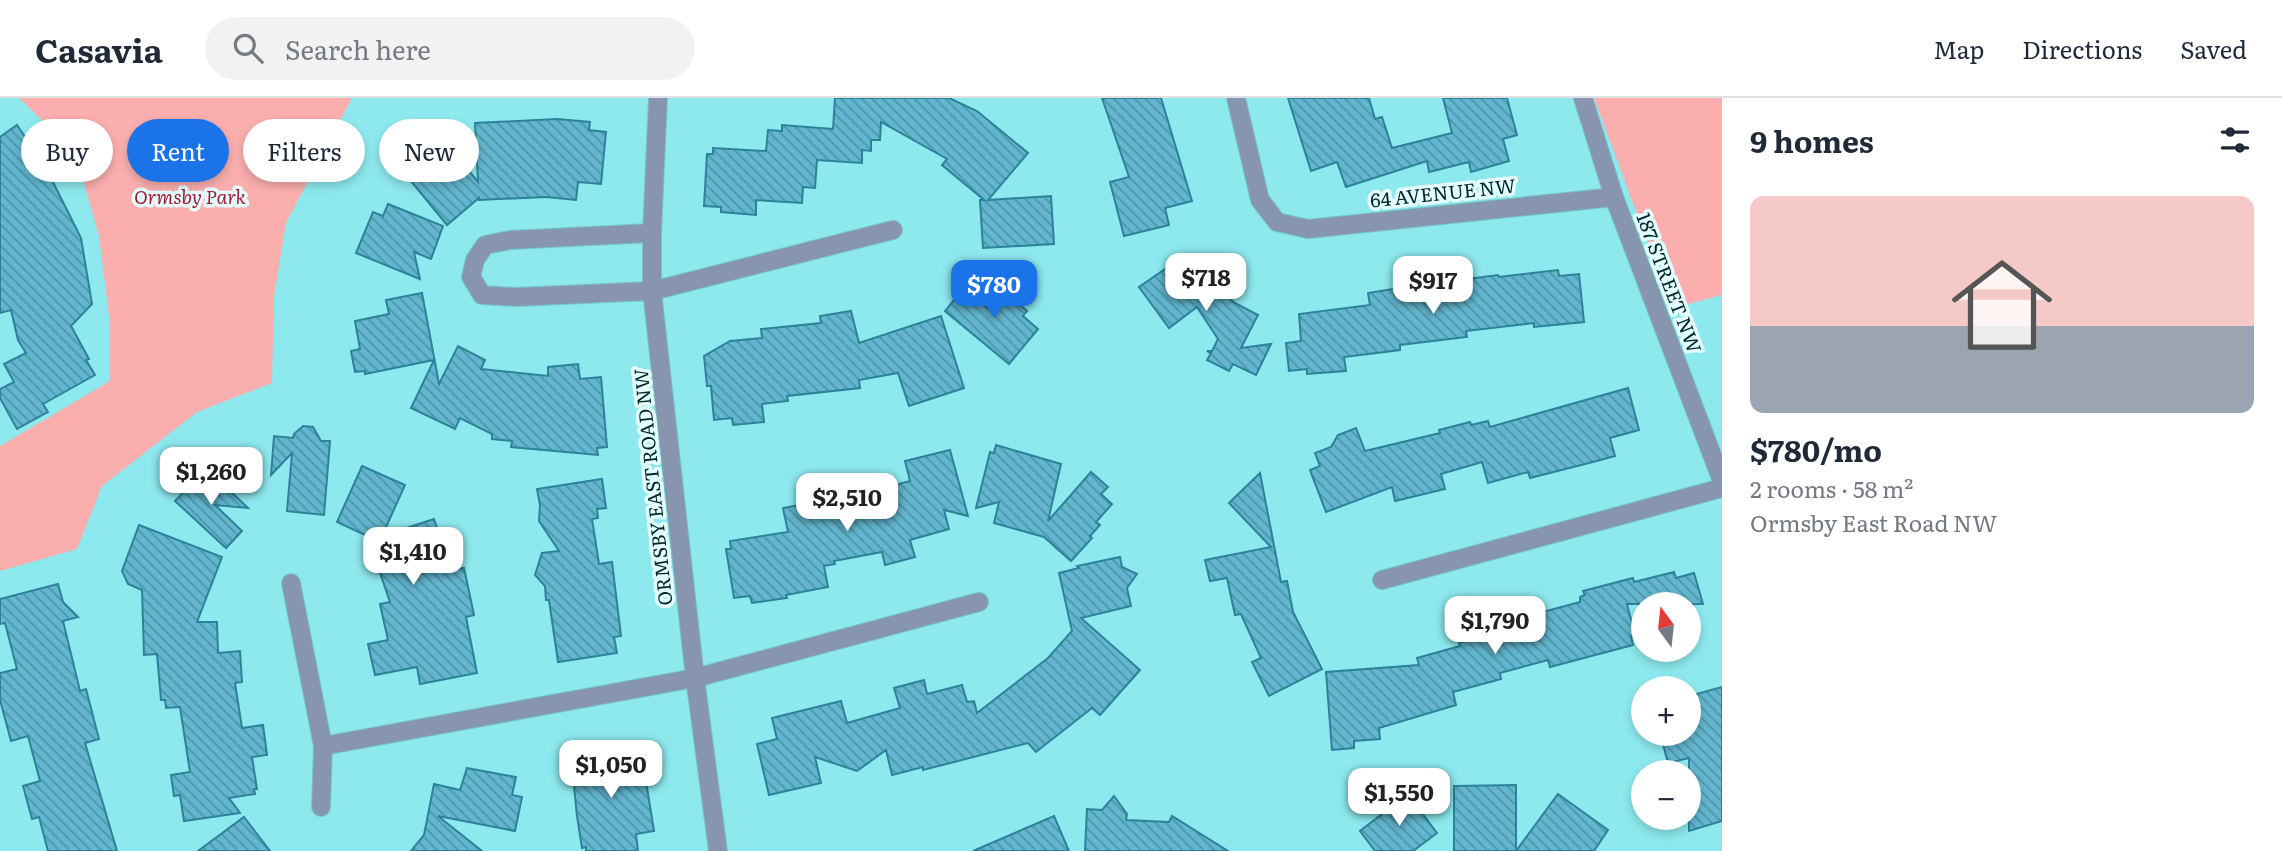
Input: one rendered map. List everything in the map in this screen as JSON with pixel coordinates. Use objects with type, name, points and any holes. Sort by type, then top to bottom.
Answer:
[{"type":"street","name":"ORMSBY EAST ROAD NW","points":[[658,98],[652,291],[695,678],[719,851]]},
{"type":"street","name":"64 AVENUE NW","points":[[1236,98],[1260,200],[1277,222],[1308,229],[1614,197]]},
{"type":"street","name":"187 STREET NW","points":[[1583,98],[1614,197],[1722,481]]},
{"type":"street","points":[[652,233],[510,240],[485,245],[475,260],[471,276],[482,295],[516,298],[652,291],[893,230]]},
{"type":"street","points":[[1382,580],[1722,488]]},
{"type":"street","points":[[291,583],[323,746],[321,807]]},
{"type":"street","points":[[323,746],[695,678],[979,602]]},
{"type":"green space","name":"Ormsby Park","points":[[19,98],[352,98],[341,119],[243,119],[243,182],[308,182],[286,223],[274,297],[272,383],[197,412],[102,486],[77,549],[0,571],[0,446],[110,381],[110,323],[99,236],[84,182],[113,182],[113,119],[41,119]]},
{"type":"green space","points":[[1594,98],[1722,98],[1722,295],[1685,305],[1645,236]]},
{"type":"building","points":[[835,98],[949,98],[977,111],[1028,153],[988,200],[1051,196],[1054,244],[983,248],[980,200],[984,200],[942,165],[947,159],[881,122],[880,140],[871,140],[871,151],[862,150],[862,163],[817,160],[815,188],[803,187],[802,203],[756,200],[756,215],[721,212],[721,207],[704,206],[707,154],[713,154],[713,148],[766,151],[768,130],[782,131],[782,125],[833,129]]},
{"type":"building","points":[[1102,98],[1161,98],[1192,201],[1165,208],[1169,225],[1124,236],[1110,182],[1129,177]]},
{"type":"building","points":[[1288,98],[1369,98],[1375,119],[1382,117],[1392,148],[1452,133],[1443,98],[1507,98],[1517,135],[1503,139],[1509,161],[1471,172],[1469,162],[1429,172],[1427,161],[1346,187],[1337,162],[1311,171]]},
{"type":"building","points":[[557,119],[590,122],[589,130],[606,132],[601,184],[578,182],[576,200],[546,197],[479,198],[447,225],[412,182],[479,182],[479,123]]},
{"type":"building","points":[[17,125],[21,131],[21,182],[53,182],[81,238],[92,304],[71,326],[95,375],[43,404],[48,412],[17,429],[0,398],[0,389],[14,382],[4,364],[26,353],[18,340],[11,310],[0,313],[0,137]]},
{"type":"building","points":[[388,204],[443,226],[431,259],[414,252],[420,279],[356,253],[373,212],[383,216]]},
{"type":"building","points":[[1184,256],[1198,276],[1209,268],[1233,302],[1258,315],[1241,348],[1271,344],[1256,375],[1233,364],[1229,371],[1207,360],[1211,353],[1207,351],[1212,351],[1218,339],[1197,307],[1169,328],[1139,287]]},
{"type":"building","points":[[1558,270],[1559,276],[1579,274],[1584,322],[1534,327],[1534,323],[1466,331],[1467,337],[1400,345],[1400,350],[1344,357],[1346,371],[1307,374],[1307,369],[1289,371],[1286,343],[1301,341],[1299,314],[1370,305],[1368,293],[1498,275]]},
{"type":"building","points":[[984,275],[1027,311],[1023,316],[1038,329],[1009,364],[945,311],[964,288],[986,307]]},
{"type":"building","points":[[422,293],[439,384],[458,346],[485,360],[481,369],[548,376],[548,367],[578,364],[580,379],[601,377],[607,447],[597,448],[598,455],[511,447],[512,441],[492,439],[492,434],[460,418],[455,429],[411,408],[434,360],[365,374],[365,371],[355,372],[351,351],[360,349],[355,321],[389,314],[386,300]]},
{"type":"building","points":[[851,311],[859,343],[941,316],[964,388],[909,406],[898,373],[859,380],[860,388],[787,396],[788,401],[762,404],[764,422],[733,425],[732,418],[714,420],[711,386],[707,386],[704,356],[730,341],[762,338],[761,329],[821,323],[820,316]]},
{"type":"building","points":[[1628,388],[1639,430],[1610,438],[1615,456],[1589,463],[1530,478],[1528,472],[1488,483],[1482,462],[1441,474],[1445,489],[1395,501],[1392,487],[1326,512],[1310,470],[1320,466],[1315,453],[1331,447],[1338,435],[1356,428],[1365,451],[1440,433],[1439,430],[1470,422],[1471,425],[1488,421],[1490,427]]},
{"type":"building","points":[[303,426],[313,427],[321,441],[330,441],[324,515],[287,511],[292,453],[271,475],[274,436],[293,438]]},
{"type":"building","points":[[996,445],[1061,464],[1048,521],[1091,472],[1108,487],[1101,494],[1112,504],[1096,522],[1100,525],[1090,536],[1092,538],[1071,561],[1044,537],[994,523],[999,502],[976,508],[990,452],[994,453]]},
{"type":"building","points":[[950,450],[968,516],[944,510],[949,529],[910,540],[915,557],[885,565],[882,552],[834,561],[835,564],[824,566],[828,587],[786,595],[787,598],[752,603],[750,596],[734,598],[726,549],[731,549],[730,541],[788,532],[783,508],[805,504],[807,513],[848,505],[847,498],[910,481],[905,461]]},
{"type":"building","points":[[362,466],[405,485],[382,536],[434,519],[439,534],[445,532],[458,569],[464,568],[474,615],[466,617],[477,673],[420,684],[417,667],[375,675],[368,644],[388,640],[380,604],[390,602],[369,541],[374,539],[337,522]]},
{"type":"building","points":[[207,469],[248,508],[215,505],[242,531],[226,548],[175,501]]},
{"type":"building","points":[[1260,473],[1281,582],[1287,581],[1293,612],[1322,669],[1269,696],[1252,662],[1261,658],[1241,614],[1235,615],[1227,578],[1210,581],[1205,560],[1271,547],[1229,503]]},
{"type":"building","points":[[602,479],[606,508],[597,509],[598,518],[592,519],[599,564],[612,562],[621,636],[614,637],[617,653],[558,662],[549,600],[546,600],[545,586],[535,575],[542,553],[559,551],[539,521],[537,489]]},
{"type":"building","points":[[139,525],[222,557],[197,622],[217,622],[218,653],[240,651],[242,682],[235,683],[242,728],[263,725],[267,755],[252,757],[257,789],[254,789],[255,794],[229,798],[240,813],[184,821],[180,795],[174,796],[171,775],[190,772],[180,707],[166,708],[165,700],[161,700],[157,654],[144,655],[142,590],[128,584],[122,571]]},
{"type":"building","points":[[1120,557],[1122,567],[1137,574],[1127,588],[1131,606],[1081,618],[1140,670],[1100,715],[1092,708],[1036,752],[1028,743],[923,770],[923,767],[892,775],[886,750],[857,771],[815,757],[821,783],[769,795],[757,744],[777,739],[772,718],[841,701],[847,723],[900,708],[894,688],[924,680],[927,694],[962,685],[967,702],[974,701],[977,713],[1048,658],[1072,631],[1059,573],[1079,568],[1077,566]]},
{"type":"building","points":[[1674,572],[1676,578],[1694,573],[1700,592],[1631,592],[1631,604],[1627,604],[1631,620],[1631,646],[1550,667],[1548,660],[1500,673],[1501,679],[1453,692],[1456,705],[1379,728],[1380,739],[1354,741],[1354,748],[1332,750],[1326,672],[1419,665],[1417,658],[1489,635],[1484,617],[1513,609],[1515,616],[1538,610],[1539,613],[1580,602],[1580,597],[1585,595],[1583,591],[1633,578],[1634,582]]},
{"type":"building","points":[[58,584],[63,602],[78,617],[63,621],[80,691],[86,689],[99,739],[85,743],[117,851],[48,851],[39,817],[32,819],[23,786],[40,781],[28,736],[11,741],[0,700],[0,673],[17,669],[5,623],[0,624],[0,599]]},
{"type":"building","points":[[1722,687],[1722,821],[1701,827],[1701,760],[1667,760],[1663,746],[1701,746],[1701,693]]},
{"type":"building","points":[[624,744],[627,766],[643,763],[654,831],[636,834],[638,851],[586,851],[586,847],[582,848],[577,816],[573,755],[586,754],[585,749]]},
{"type":"building","points":[[467,768],[516,777],[512,795],[522,797],[515,831],[438,816],[482,851],[411,851],[424,835],[434,784],[460,790]]},
{"type":"building","points":[[1516,785],[1516,851],[1454,851],[1454,786]]},
{"type":"building","points":[[1408,794],[1437,833],[1413,851],[1375,851],[1360,831]]},
{"type":"building","points":[[1558,794],[1608,830],[1594,851],[1516,851]]},
{"type":"building","points":[[1114,796],[1127,814],[1126,820],[1169,822],[1172,816],[1228,851],[1085,851],[1087,809],[1102,810]]},
{"type":"building","points":[[1054,816],[1069,851],[973,851]]},
{"type":"building","points":[[244,817],[270,851],[198,851]]}]
